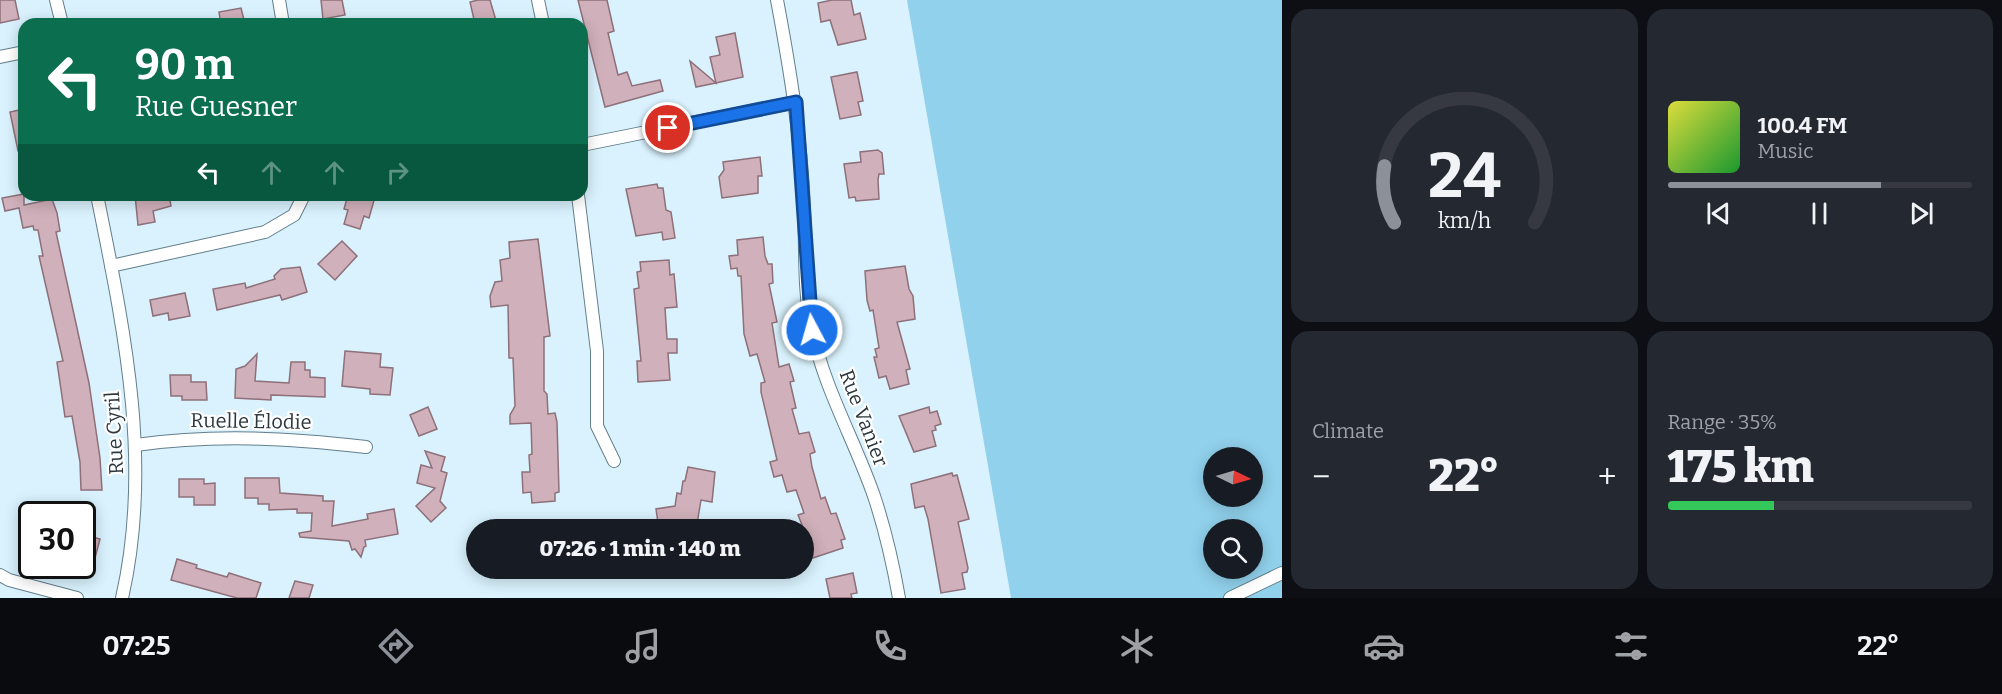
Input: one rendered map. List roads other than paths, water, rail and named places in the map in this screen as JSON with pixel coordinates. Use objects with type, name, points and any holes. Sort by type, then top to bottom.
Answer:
[{"type":"street","points":[[56,0],[60,18]]},
{"type":"street","points":[[279,0],[282,18]]},
{"type":"street","points":[[538,0],[542,18]]},
{"type":"street","name":"Rue Vanier","points":[[777,0],[796,102],[812,330],[842,422],[874,495],[894,566],[899,598]]},
{"type":"street","points":[[0,57],[18,53]]},
{"type":"street","points":[[588,144],[796,102]]},
{"type":"street","name":"Rue Cyril","points":[[98,201],[123,319],[131,382],[135,445],[136,509],[132,556],[122,598]]},
{"type":"street","points":[[111,266],[265,232],[294,214],[301,201]]},
{"type":"street","points":[[579,201],[597,351],[597,426],[614,461]]},
{"type":"street","name":"Ruelle Élodie","points":[[135,445],[190,438],[249,437],[366,447]]},
{"type":"street","points":[[1230,598],[1282,573]]},
{"type":"street","points":[[0,575],[9,580],[77,598]]}]
